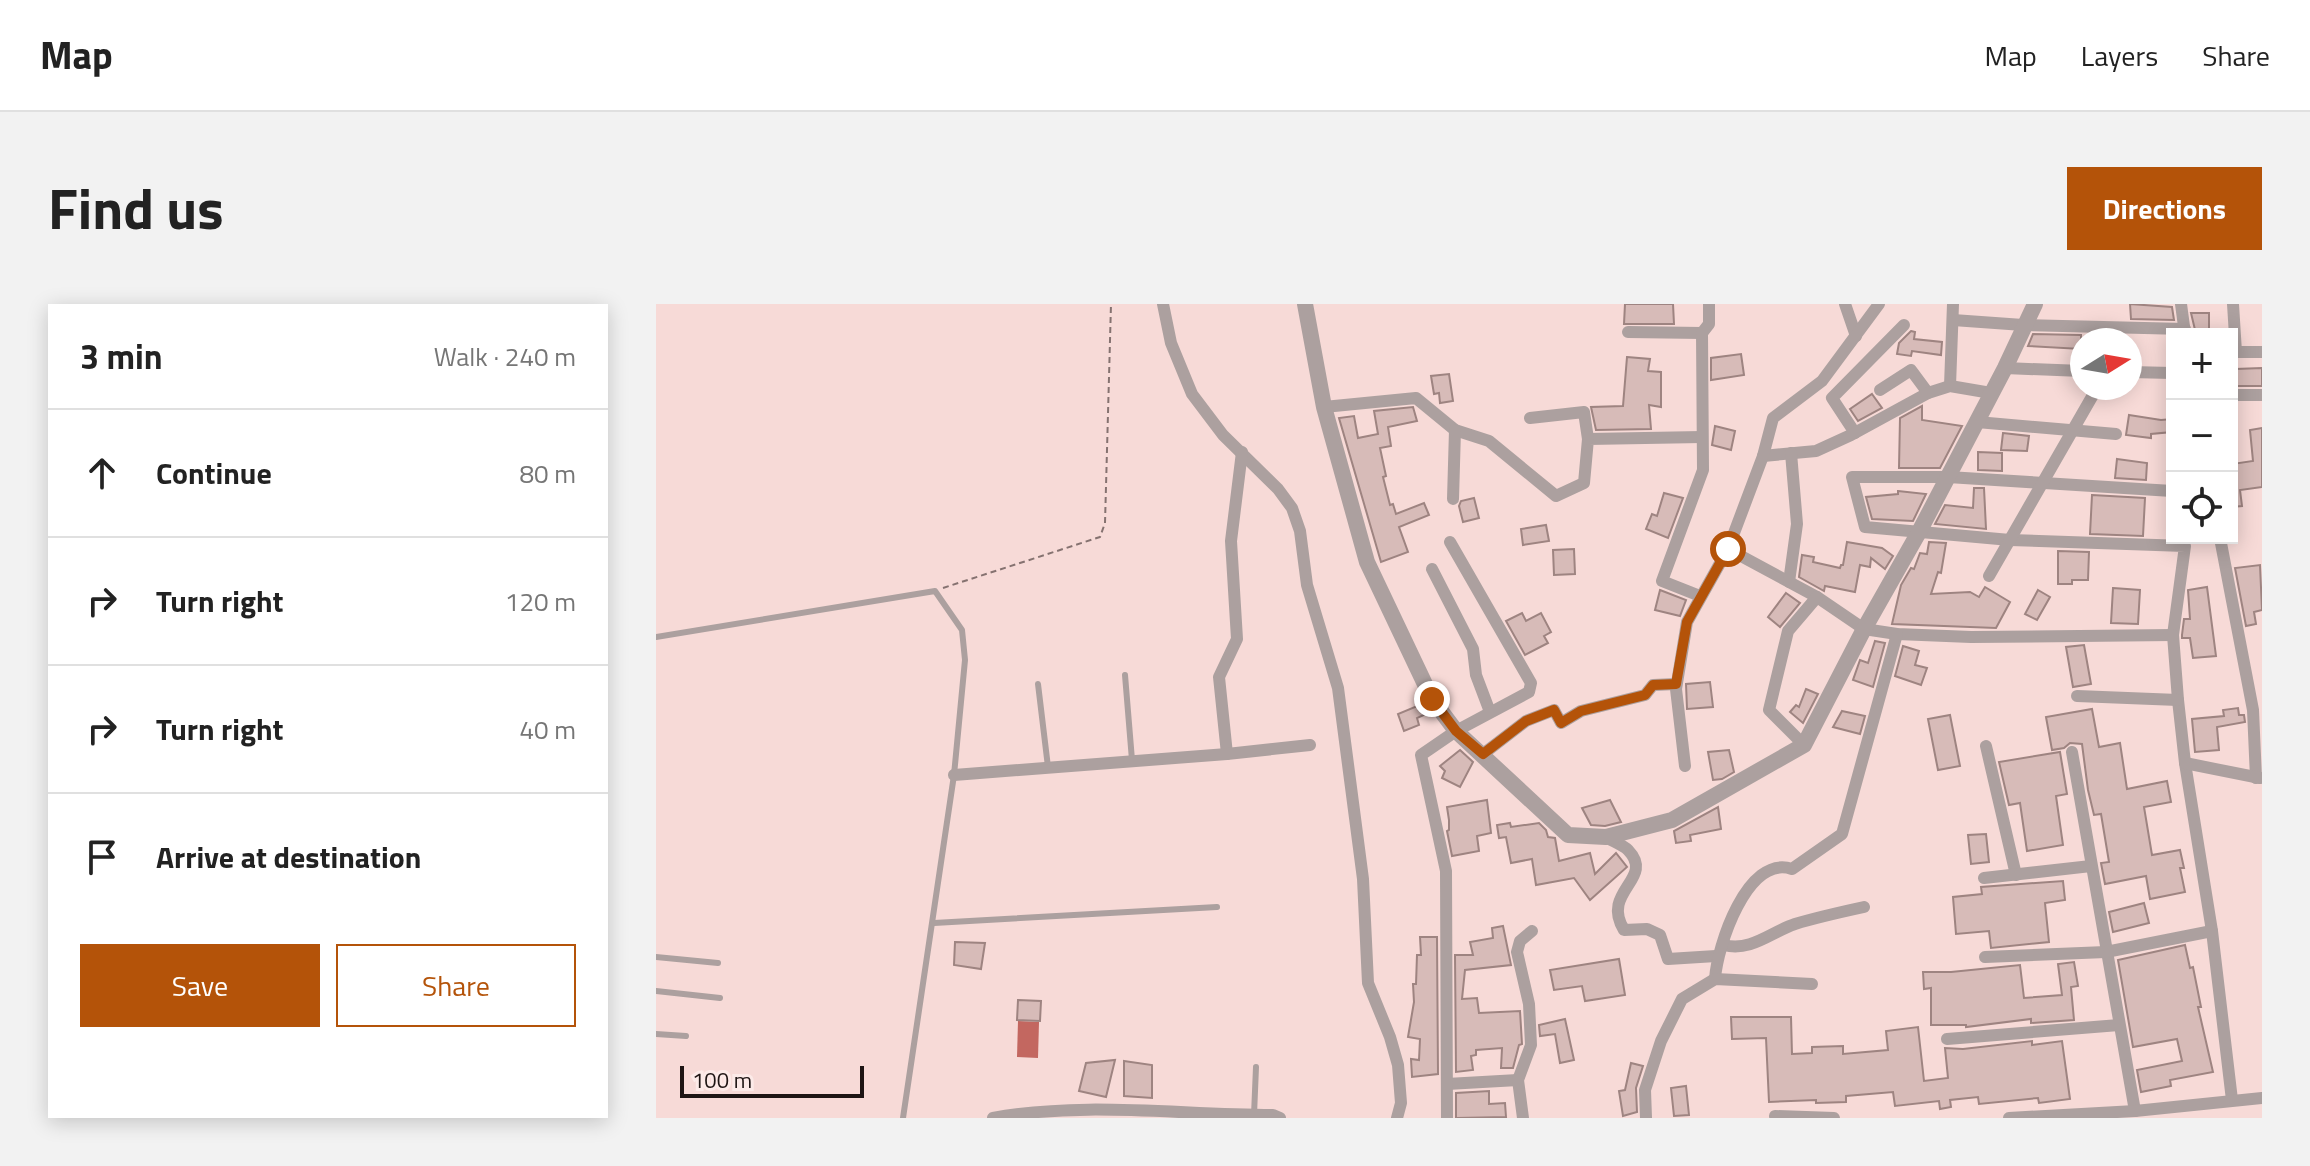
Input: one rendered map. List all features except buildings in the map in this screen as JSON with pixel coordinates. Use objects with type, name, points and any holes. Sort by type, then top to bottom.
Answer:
[{"type":"street","points":[[1163,304],[1171,343],[1192,394],[1207,417],[1292,508],[1300,531],[1307,585],[1338,688],[1363,879],[1368,983],[1398,1065],[1401,1103],[1397,1118]]},
{"type":"street","points":[[1305,304],[1324,407],[1367,562],[1432,699],[1456,731],[1568,835],[1606,837],[1672,820],[1804,745],[1977,422],[2035,304]]},
{"type":"street","points":[[1700,596],[1662,581],[1703,470],[1702,333],[1709,324],[1709,304]]},
{"type":"street","points":[[1845,304],[1856,336]]},
{"type":"street","points":[[1685,766],[1676,684],[1687,622],[1728,549],[1763,456],[1773,418],[1822,381],[1879,304]]},
{"type":"street","points":[[1950,386],[1953,304]]},
{"type":"street","points":[[2181,304],[2184,328]]},
{"type":"street","points":[[2233,304],[2234,328]]},
{"type":"street","points":[[1953,320],[2166,331]]},
{"type":"street","points":[[1855,433],[1832,398],[1904,325]]},
{"type":"street","points":[[1628,332],[1702,333]]},
{"type":"street","points":[[2238,352],[2262,352]]},
{"type":"street","points":[[2005,368],[2070,371]]},
{"type":"street","points":[[1880,390],[1911,370],[1928,393]]},
{"type":"street","points":[[2142,372],[2166,373]]},
{"type":"street","points":[[1763,456],[1816,451],[1928,393],[1950,386],[1991,393]]},
{"type":"street","points":[[2238,395],[2262,395]]},
{"type":"street","points":[[1324,407],[1416,398],[1455,430],[1489,441],[1556,496],[1584,483],[1588,439],[1584,412],[1530,418]]},
{"type":"street","points":[[1989,576],[2090,400]]},
{"type":"street","points":[[1977,422],[2116,434]]},
{"type":"street","points":[[1453,499],[1455,430]]},
{"type":"street","points":[[1588,439],[1702,437]]},
{"type":"street","points":[[1227,754],[1219,677],[1237,639],[1231,541],[1242,452]]},
{"type":"street","points":[[1789,582],[1797,524],[1791,453]]},
{"type":"street","points":[[2166,491],[1948,477],[1852,477],[1865,527],[2010,540],[2185,546],[2173,635],[2178,700],[2212,931],[2232,1100]]},
{"type":"street","points":[[1447,1118],[1446,871],[1421,755],[1456,731],[1529,692],[1531,683],[1450,542]]},
{"type":"street","points":[[2185,763],[2259,778],[2253,710],[2221,544]]},
{"type":"street","points":[[1728,549],[1817,597],[1864,629],[1897,634],[1971,637],[2173,635]]},
{"type":"street","points":[[1432,569],[1473,649],[1476,675],[1490,712]]},
{"type":"street","points":[[1804,745],[1769,710],[1788,631],[1817,597]]},
{"type":"street","points":[[1715,979],[1720,951],[1741,897],[1769,869],[1784,866],[1792,869],[1842,834],[1897,634]]},
{"type":"street","points":[[1483,754],[1526,721],[1554,710],[1561,723],[1581,711],[1645,695],[1653,685],[1676,684]]},
{"type":"street","points":[[2077,696],[2178,700]]},
{"type":"street","points":[[954,775],[1310,745]]},
{"type":"street","points":[[1986,746],[2016,875]]},
{"type":"street","points":[[2072,752],[2135,1111]]},
{"type":"street","points":[[1606,837],[1629,850],[1636,866],[1632,880],[1617,903],[1616,917],[1624,930],[1647,929],[1660,935],[1668,959],[1736,948],[1764,940],[1773,932],[1799,923],[1864,907]]},
{"type":"street","points":[[1984,878],[2091,866]]},
{"type":"street","points":[[1523,1118],[1518,1080],[1531,1045],[1529,1004],[1517,952],[1520,941],[1532,931]]},
{"type":"street","points":[[1985,957],[2106,952],[2212,931]]},
{"type":"street","points":[[1646,1118],[1645,1090],[1661,1041],[1682,999],[1715,979],[1812,984]]},
{"type":"street","points":[[1947,1039],[2119,1025]]},
{"type":"street","points":[[1447,1084],[1518,1080]]},
{"type":"street","points":[[2009,1118],[2135,1111],[2262,1098]]},
{"type":"street","points":[[993,1118],[1118,1114],[1280,1118]]},
{"type":"street","points":[[1775,1116],[1834,1118]]},
{"type":"lane","points":[[656,637],[935,591],[962,630],[965,660],[954,775],[903,1118]]},
{"type":"lane","points":[[1125,675],[1132,760]]},
{"type":"lane","points":[[1038,684],[1048,767]]},
{"type":"lane","points":[[934,923],[1217,907]]},
{"type":"lane","points":[[656,957],[718,963]]},
{"type":"lane","points":[[656,991],[720,998]]},
{"type":"lane","points":[[656,1034],[686,1036]]},
{"type":"lane","points":[[1254,1115],[1256,1067]]},
{"type":"path","points":[[935,591],[1100,537],[1105,523],[1111,304]]},
{"type":"shaded area","points":[[1018,1021],[1039,1022],[1038,1058],[1017,1057]]},
{"type":"route","points":[[1432,699],[1456,731],[1483,754],[1526,721],[1554,710],[1561,723],[1581,711],[1645,695],[1653,685],[1676,684],[1687,622],[1728,549]]}]
